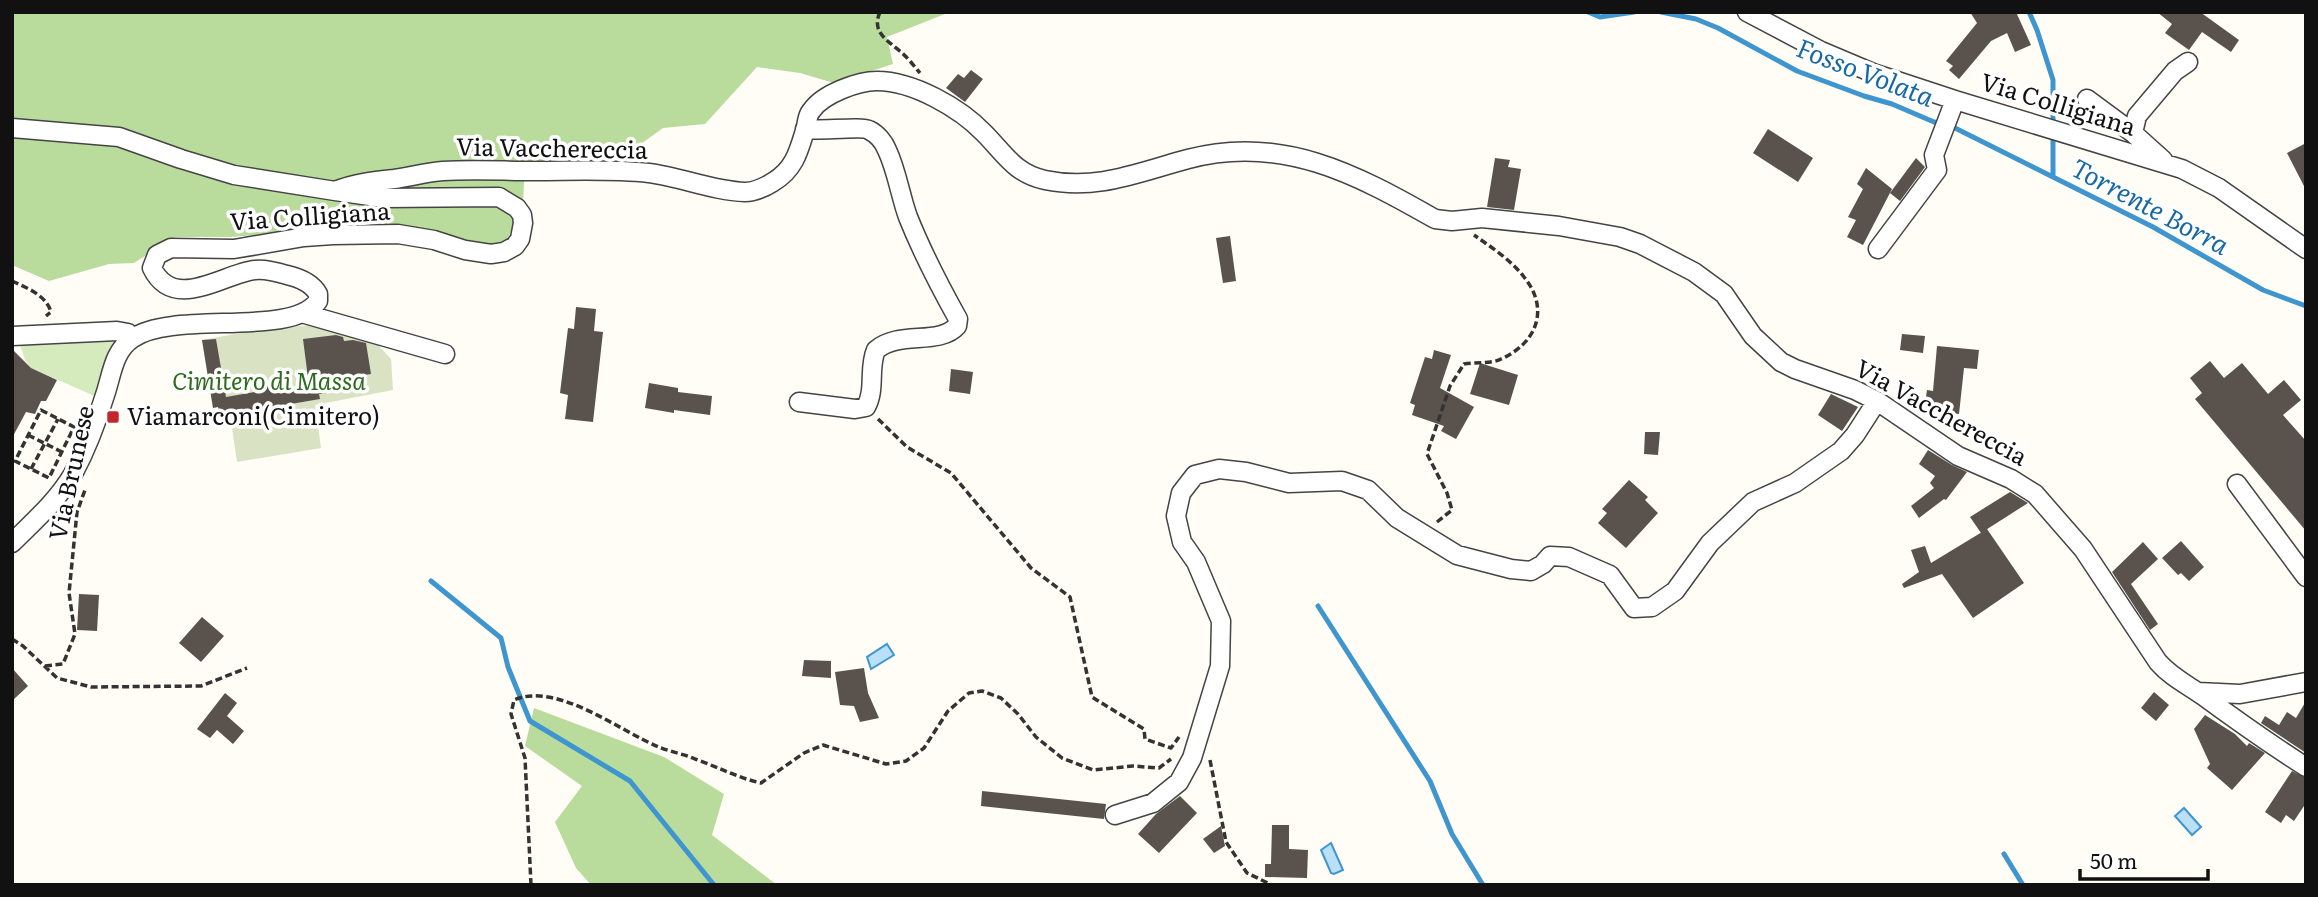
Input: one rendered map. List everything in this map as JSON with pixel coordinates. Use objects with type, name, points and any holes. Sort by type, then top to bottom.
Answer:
[{"type":"street","name":"Via Colligiana","points":[[1747,12],[1765,18],[1856,66],[1955,100],[2168,164],[2219,188],[2306,249]]},
{"type":"street","points":[[2133,133],[2137,116],[2175,71],[2188,62]]},
{"type":"street","name":"Via Vacchereccia","points":[[335,191],[350,185],[442,171],[618,170],[676,177],[747,192],[766,187],[791,169],[810,111],[824,97],[876,81],[911,87],[963,113],[986,134],[1010,163],[1026,174],[1046,181],[1088,183],[1138,176],[1211,154],[1274,154],[1312,160],[1344,172],[1435,219],[1451,221],[1482,218],[1559,226],[1620,237],[1666,256],[1717,288],[1753,336],[1781,362],[1877,401],[1958,456],[2011,479],[2035,494],[2083,549],[2170,676],[2197,691],[2246,729],[2306,767]]},
{"type":"street","points":[[2087,99],[2133,133],[2168,164]]},
{"type":"street","points":[[1878,249],[1937,170],[1934,155],[1955,100]]},
{"type":"street","name":"Via Colligiana","points":[[12,128],[119,136],[181,159],[234,174],[384,198],[499,197],[522,215],[522,232],[515,246],[491,254],[398,234],[346,235],[303,237],[234,249],[171,248],[153,261],[152,268],[159,280],[180,288],[209,286],[254,270],[297,277],[314,288],[318,294],[315,305],[305,314]]},
{"type":"street","points":[[799,402],[855,410],[866,407],[871,398],[872,364],[876,350],[891,340],[946,334],[957,326],[958,319],[928,265],[907,214],[886,147],[878,136],[867,128],[823,131],[805,129]]},
{"type":"street","points":[[12,542],[46,510],[73,474],[106,394],[112,368],[125,345],[133,338],[159,328],[305,314],[445,354]]},
{"type":"street","points":[[12,336],[117,331],[128,333],[133,338]]},
{"type":"street","points":[[1115,815],[1153,803],[1179,782],[1192,758],[1220,666],[1221,621],[1196,562],[1182,542],[1176,516],[1181,493],[1195,475],[1219,469],[1246,472],[1289,483],[1342,481],[1368,490],[1397,519],[1457,555],[1511,569],[1531,570],[1543,564],[1550,556],[1569,557],[1610,575],[1634,608],[1652,607],[1675,591],[1710,543],[1746,508],[1795,483],[1840,451],[1855,435],[1877,401]]},
{"type":"street","points":[[2237,484],[2306,577]]},
{"type":"street","points":[[2197,691],[2240,694],[2306,682]]},
{"type":"path","points":[[880,12],[877,24],[880,36],[902,52],[923,76],[934,99]]},
{"type":"path","points":[[1414,527],[1433,525],[1452,510],[1427,454],[1450,386],[1464,364],[1499,360],[1528,341],[1538,323],[1536,301],[1525,278],[1487,245],[1451,221]]},
{"type":"path","points":[[12,281],[36,293],[49,305],[51,312],[47,316],[35,317]]},
{"type":"path","points":[[866,407],[907,447],[951,473],[1031,568],[1070,597],[1092,696],[1144,729],[1145,740],[1171,748],[1186,728]]},
{"type":"path","points":[[41,410],[58,419],[74,427],[49,478],[15,461],[41,410]]},
{"type":"path","points":[[32,469],[58,419]]},
{"type":"path","points":[[28,435],[62,452]]},
{"type":"path","name":"Via Brunese","points":[[45,666],[63,664],[75,634],[69,593],[77,512],[85,489]]},
{"type":"path","points":[[12,639],[57,678],[91,687],[201,686],[247,668]]},
{"type":"path","points":[[531,885],[524,758],[511,714],[514,700],[526,695],[591,711],[659,747],[678,752],[742,779],[761,783],[804,753],[823,745],[886,764],[906,761],[924,748],[948,711],[969,693],[982,691],[1001,698],[1036,737],[1062,758],[1093,770],[1133,766],[1159,768],[1178,754]]},
{"type":"path","points":[[1209,751],[1214,791],[1226,842],[1247,873],[1272,885]]},
{"type":"green space","points":[[12,12],[950,12],[887,37],[893,64],[834,83],[800,73],[757,67],[705,124],[663,128],[620,159],[525,164],[523,203],[507,241],[482,245],[374,226],[230,237],[175,237],[134,263],[109,264],[49,281],[12,265]]},
{"type":"green space","name":"Cimitero di Massa","points":[[333,323],[368,334],[391,359],[393,390],[315,405],[321,448],[237,462],[230,414],[220,416],[218,407],[213,408],[202,340],[258,330]]},
{"type":"green space","points":[[120,336],[99,398],[31,368],[20,345]]},
{"type":"green space","points":[[534,708],[664,757],[724,794],[712,835],[777,885],[591,885],[576,868],[555,822],[582,786],[525,746]]},
{"type":"water","points":[[887,644],[894,655],[871,669],[867,657]]},
{"type":"water","points":[[2184,808],[2201,827],[2192,835],[2175,816]]},
{"type":"water","points":[[1331,843],[1343,870],[1334,874],[1331,873],[1321,850]]},
{"type":"building","points":[[1970,12],[2016,12],[2031,45],[2015,52],[2007,33],[1991,41],[1959,79],[1949,70],[1953,66],[1946,61],[1977,23]]},
{"type":"building","points":[[2157,12],[2200,12],[2239,40],[2231,52],[2202,32],[2189,50],[2165,33],[2172,24]]},
{"type":"building","points":[[971,70],[983,79],[965,102],[946,88],[958,74],[964,78]]},
{"type":"building","points":[[1768,129],[1813,158],[1798,182],[1753,153]]},
{"type":"building","points":[[2306,143],[2306,190],[2287,153]]},
{"type":"building","points":[[1495,158],[1510,160],[1508,167],[1521,169],[1514,210],[1487,207]]},
{"type":"building","points":[[1916,158],[1925,167],[1900,201],[1890,193]]},
{"type":"building","points":[[1866,168],[1892,189],[1863,245],[1847,237],[1856,220],[1848,217],[1863,189],[1857,184]]},
{"type":"building","points":[[1230,236],[1236,281],[1223,283],[1216,238]]},
{"type":"building","points":[[576,307],[596,309],[594,331],[603,332],[593,422],[565,419],[568,395],[560,393],[568,328],[574,329]]},
{"type":"building","points":[[1902,334],[1925,336],[1923,353],[1900,350]]},
{"type":"building","points":[[336,335],[343,337],[344,341],[366,343],[371,374],[325,381],[326,393],[319,394],[320,399],[220,416],[218,407],[213,408],[202,340],[216,339],[226,397],[261,391],[260,387],[276,384],[278,390],[309,386],[303,339]]},
{"type":"building","points":[[1937,346],[1979,350],[1977,369],[1964,368],[1959,414],[1924,410],[1927,390],[1933,391]]},
{"type":"building","points":[[12,349],[31,368],[57,380],[46,401],[41,401],[35,414],[26,412],[12,438]]},
{"type":"building","points":[[1434,350],[1451,355],[1440,388],[1474,407],[1456,439],[1441,431],[1444,426],[1412,415],[1415,405],[1410,403],[1425,357],[1432,359]]},
{"type":"building","points":[[2210,361],[2224,378],[2242,363],[2268,394],[2284,380],[2301,400],[2283,415],[2306,441],[2306,531],[2195,399],[2202,393],[2190,378]]},
{"type":"building","points":[[1480,363],[1518,375],[1509,405],[1470,394]]},
{"type":"building","points":[[951,369],[973,372],[970,394],[949,391]]},
{"type":"building","points":[[649,383],[678,388],[678,392],[712,396],[710,415],[645,408]]},
{"type":"building","points":[[1831,394],[1858,407],[1842,431],[1818,415]]},
{"type":"building","points":[[1645,432],[1660,432],[1658,455],[1644,454]]},
{"type":"building","points":[[1928,450],[1967,472],[1946,500],[1919,518],[1911,506],[1934,488],[1930,483],[1935,476],[1919,464]]},
{"type":"building","points":[[1629,480],[1648,497],[1645,500],[1658,513],[1626,548],[1598,523],[1607,513],[1602,509]]},
{"type":"building","points":[[2010,492],[2028,503],[1981,533],[1970,517]]},
{"type":"building","points":[[1987,529],[2024,583],[1973,618],[1942,574],[1904,588],[1902,584],[1919,572],[1911,550],[1925,546],[1931,563]]},
{"type":"building","points":[[2181,541],[2204,567],[2189,581],[2181,573],[2178,575],[2162,558]]},
{"type":"building","points":[[2143,542],[2158,559],[2131,584],[2158,624],[2150,630],[2112,572]]},
{"type":"building","points":[[79,594],[99,595],[97,631],[77,630]]},
{"type":"building","points":[[202,617],[224,636],[201,662],[179,643]]},
{"type":"building","points":[[804,660],[831,661],[831,678],[802,676]]},
{"type":"building","points":[[12,668],[28,686],[12,701]]},
{"type":"building","points":[[864,668],[868,693],[879,718],[860,722],[854,706],[840,705],[835,672]]},
{"type":"building","points":[[2154,692],[2169,705],[2156,721],[2141,708]]},
{"type":"building","points":[[225,693],[237,703],[227,716],[244,731],[233,744],[217,730],[210,738],[197,729]]},
{"type":"building","points":[[2306,701],[2306,753],[2261,723],[2265,716],[2279,725],[2287,712],[2296,718]]},
{"type":"building","points":[[2205,715],[2235,734],[2247,746],[2249,743],[2265,753],[2232,790],[2207,768],[2210,764],[2194,729]]},
{"type":"building","points":[[2292,771],[2306,778],[2306,803],[2294,821],[2286,815],[2281,823],[2265,812]]},
{"type":"building","points":[[982,791],[1106,804],[1104,819],[981,806]]},
{"type":"building","points":[[1180,796],[1197,813],[1159,853],[1138,834],[1156,814]]},
{"type":"building","points":[[1272,825],[1289,825],[1289,849],[1308,850],[1307,878],[1265,877],[1265,864],[1271,864]]},
{"type":"building","points":[[1221,826],[1225,846],[1214,853],[1203,839]]},
{"type":"waterway","name":"Fosso Volata","points":[[1588,12],[1600,17],[1634,12]]},
{"type":"waterway","name":"Fosso Volata","points":[[1661,12],[1696,19],[1718,28],[1797,71],[1953,127],[2053,177]]},
{"type":"waterway","name":"Torrente Borra","points":[[2029,12],[2053,80],[2053,177],[2153,227],[2263,290],[2306,306]]},
{"type":"waterway","points":[[431,581],[501,638],[508,667],[530,721],[630,781],[714,885]]},
{"type":"waterway","points":[[1318,606],[1430,781],[1452,834],[1483,885]]},
{"type":"waterway","points":[[2004,854],[2023,885]]},
{"type":"place","name":"Viamarconi(Cimitero)","points":[[113,417]]}]
